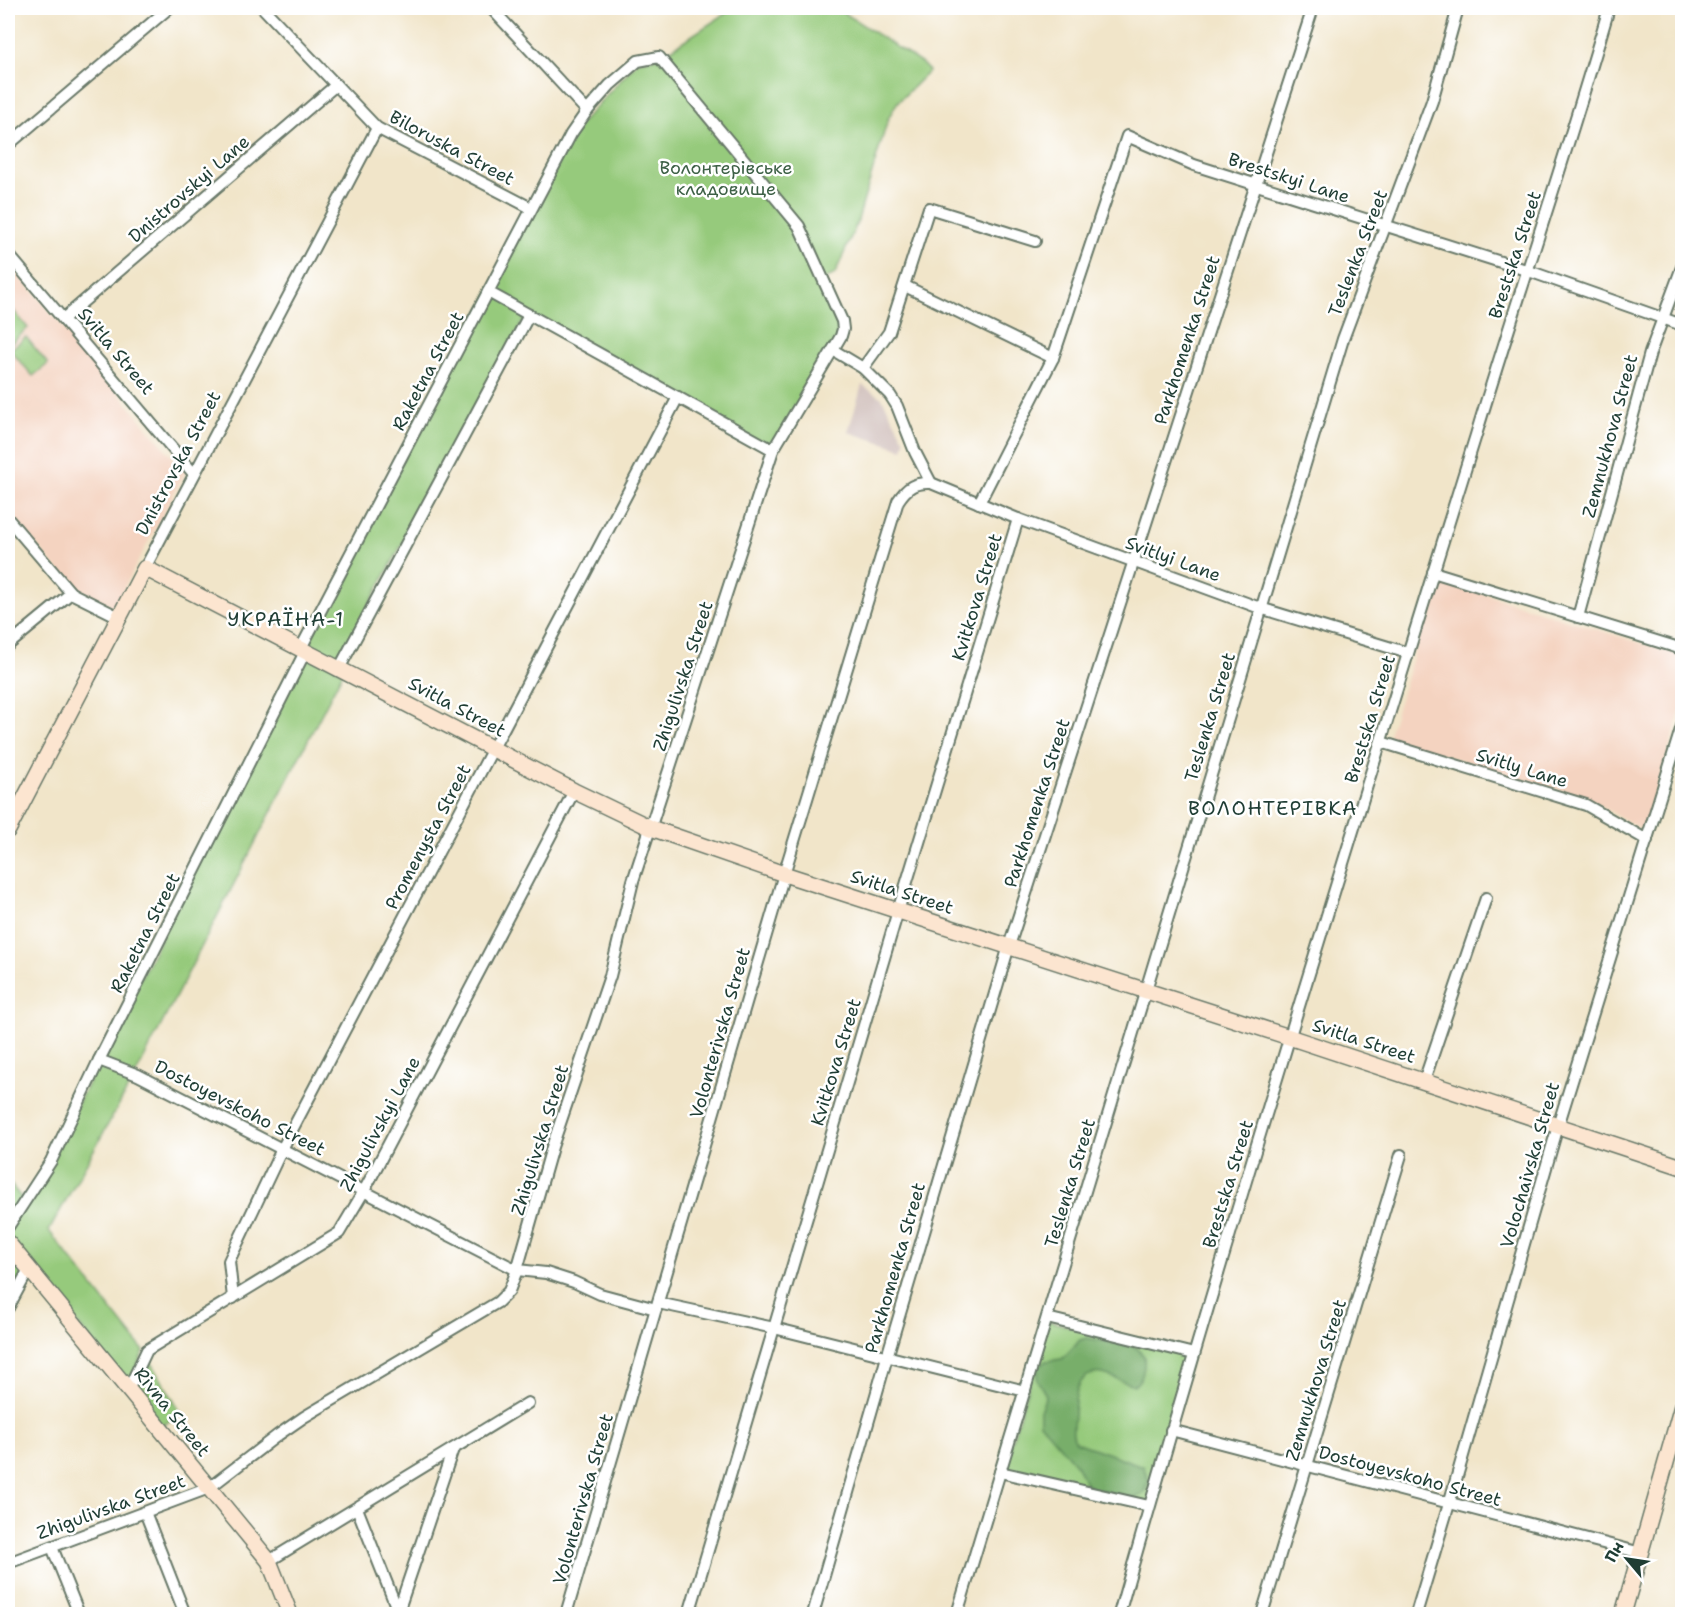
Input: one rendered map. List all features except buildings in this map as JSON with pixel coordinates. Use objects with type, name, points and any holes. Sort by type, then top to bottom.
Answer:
[{"type":"street","points":[[8,145],[169,8]]},
{"type":"street","name":"Biloruska Street","points":[[263,8],[376,128],[531,208]]},
{"type":"street","points":[[491,8],[587,111]]},
{"type":"street","name":"Parkhomenka Street","points":[[813,1614],[1009,946],[1313,8]]},
{"type":"street","name":"Teslenka Street","points":[[957,1614],[1144,990],[1343,339],[1432,101],[1458,8]]},
{"type":"street","name":"Brestska Street","points":[[1119,1614],[1171,1430],[1289,1037],[1609,8]]},
{"type":"street","name":"Raketna Street","points":[[8,1227],[51,1161],[304,649],[558,156],[587,111],[610,85],[638,62],[659,57],[799,226],[842,321],[841,336],[833,350]]},
{"type":"street","name":"Dnistrovskyi Lane","points":[[63,319],[336,85]]},
{"type":"street","name":"Dnistrovska Street","points":[[10,820],[376,128]]},
{"type":"street","name":"Brestskyi Lane","points":[[1053,358],[1127,136],[1194,165],[1526,270],[1683,325]]},
{"type":"street","points":[[863,368],[889,332],[929,208],[1035,241]]},
{"type":"street","name":"Svitla Street","points":[[8,254],[194,474]]},
{"type":"street","name":"Zemnukhova Street","points":[[1578,617],[1650,353],[1683,267]]},
{"type":"street","points":[[905,286],[1053,358],[980,503]]},
{"type":"street","points":[[488,292],[773,450]]},
{"type":"street","points":[[339,667],[529,315]]},
{"type":"street","points":[[833,350],[863,368],[890,395],[931,483]]},
{"type":"street","name":"Zhigulivska Street","points":[[8,1563],[209,1488],[304,1417],[498,1302],[509,1290],[518,1270],[552,1147],[610,976],[633,881],[773,450],[833,350]]},
{"type":"street","name":"Promenysta Street","points":[[233,1298],[229,1262],[282,1149],[678,397]]},
{"type":"street","name":"Volonterivska Street","points":[[566,1614],[784,874],[898,501],[912,485],[921,482],[931,483]]},
{"type":"street","name":"Svitlyi Lane","points":[[931,483],[1018,519],[1260,608],[1408,653]]},
{"type":"street","points":[[8,519],[71,593],[119,617]]},
{"type":"street","name":"Kvitkova Street","points":[[689,1614],[898,911],[1018,519]]},
{"type":"street","name":"Svitla Street","points":[[145,568],[574,791],[651,828],[784,874],[1683,1167]]},
{"type":"street","points":[[1433,572],[1683,649]]},
{"type":"street","points":[[8,645],[71,593]]},
{"type":"street","name":"Volochaivska Street","points":[[1416,1614],[1558,1126],[1647,840],[1679,751],[1683,726]]},
{"type":"street","name":"Svitly Lane","points":[[1381,742],[1586,805],[1647,840]]},
{"type":"street","name":"Zhigulivskyi Lane","points":[[128,1390],[147,1350],[339,1233],[574,791]]},
{"type":"street","points":[[1424,1081],[1486,898]]},
{"type":"street","name":"Dostoyevskoho Street","points":[[99,1060],[138,1075],[518,1270],[546,1274],[574,1282],[600,1294],[774,1328],[1025,1392]]},
{"type":"street","name":"Zemnukhova Street","points":[[1262,1614],[1401,1155]]},
{"type":"street","name":"Rivna Street","points":[[8,1246],[269,1561],[290,1614]]},
{"type":"street","points":[[8,1308],[29,1269]]},
{"type":"street","points":[[1047,1318],[1194,1354]]},
{"type":"street","points":[[269,1561],[528,1403]]},
{"type":"street","points":[[1623,1614],[1683,1406]]},
{"type":"street","name":"Dostoyevskoho Street","points":[[1171,1430],[1641,1553]]},
{"type":"street","points":[[398,1613],[453,1449]]},
{"type":"street","points":[[1000,1472],[1149,1506]]},
{"type":"street","points":[[357,1508],[398,1613]]},
{"type":"street","points":[[145,1512],[185,1614]]},
{"type":"street","points":[[52,1547],[79,1614]]},
{"type":"shaded area","points":[[8,262],[185,472],[114,607],[72,586],[8,511]]},
{"type":"shaded area","points":[[862,385],[882,398],[905,441],[903,449],[848,432]]},
{"type":"shaded area","points":[[1437,579],[1682,656],[1682,706],[1644,831],[1589,799],[1388,738]]},
{"type":"green space","name":"Волонтерівське кладовище","points":[[734,8],[837,8],[921,63],[929,71],[897,103],[888,119],[857,223],[835,274],[823,280],[843,329],[773,450],[527,314],[335,668],[343,672],[136,1074],[49,1231],[144,1351],[128,1385],[28,1264],[8,1302],[8,1255],[13,1246],[8,1240],[8,1181],[27,1205],[306,647],[571,134],[638,61],[659,57]]},
{"type":"green space","points":[[8,304],[28,328],[8,346]]},
{"type":"green space","points":[[26,337],[48,364],[33,376],[10,350]]},
{"type":"green space","points":[[1048,1321],[1191,1356],[1148,1504],[1003,1470]]},
{"type":"green space","points":[[1087,1338],[1136,1347],[1144,1356],[1143,1372],[1135,1385],[1098,1374],[1087,1376],[1083,1380],[1076,1396],[1073,1429],[1076,1442],[1143,1466],[1149,1481],[1143,1494],[1134,1498],[1091,1488],[1085,1483],[1077,1466],[1040,1423],[1040,1411],[1046,1395],[1037,1380],[1039,1366],[1046,1361],[1062,1359],[1080,1340]]},
{"type":"green space","points":[[147,1355],[181,1413],[162,1426],[131,1389]]},
{"type":"district","name":"УКРАЇНА-1","points":[[286,619]]},
{"type":"district","name":"ВОЛОНТЕРІВКА","points":[[1273,808]]}]
